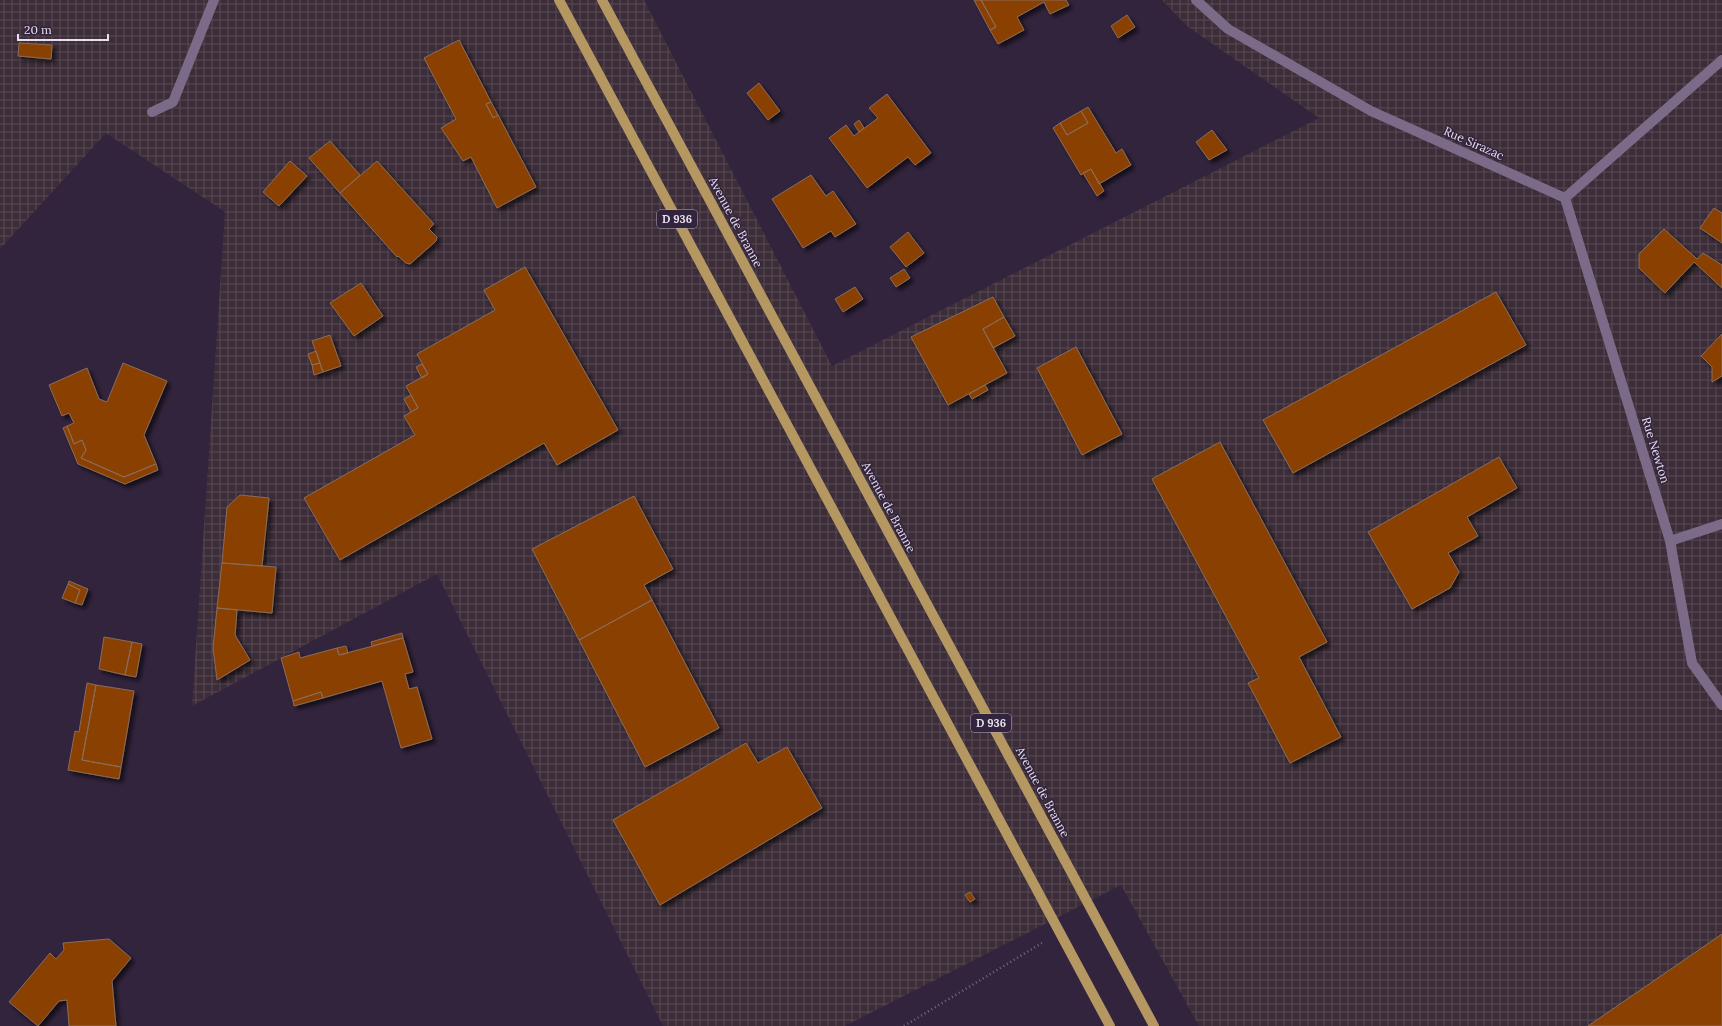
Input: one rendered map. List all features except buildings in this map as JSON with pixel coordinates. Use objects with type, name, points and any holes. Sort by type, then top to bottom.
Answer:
[{"type":"main road","name":"D 936","points":[[559,0],[1110,1026]]},
{"type":"main road","name":"Avenue de Branne","points":[[602,0],[1154,1026]]},
{"type":"street","points":[[152,112],[173,102],[214,0]]},
{"type":"street","name":"Rue Sirazac","points":[[1196,0],[1228,29],[1371,111],[1565,198]]},
{"type":"street","points":[[1565,198],[1722,60]]},
{"type":"street","name":"Rue Newton","points":[[1565,198],[1670,541],[1692,663],[1722,705]]},
{"type":"street","points":[[1670,541],[1722,524]]},
{"type":"path","points":[[904,1026],[1060,932]]},
{"type":"shaded area","points":[[0,0],[644,0],[832,366],[1319,118],[1187,26],[1162,0],[1722,0],[1722,1026],[1199,1026],[1121,885],[845,1026],[663,1026],[437,574],[192,706],[225,212],[106,133],[0,249]]}]
